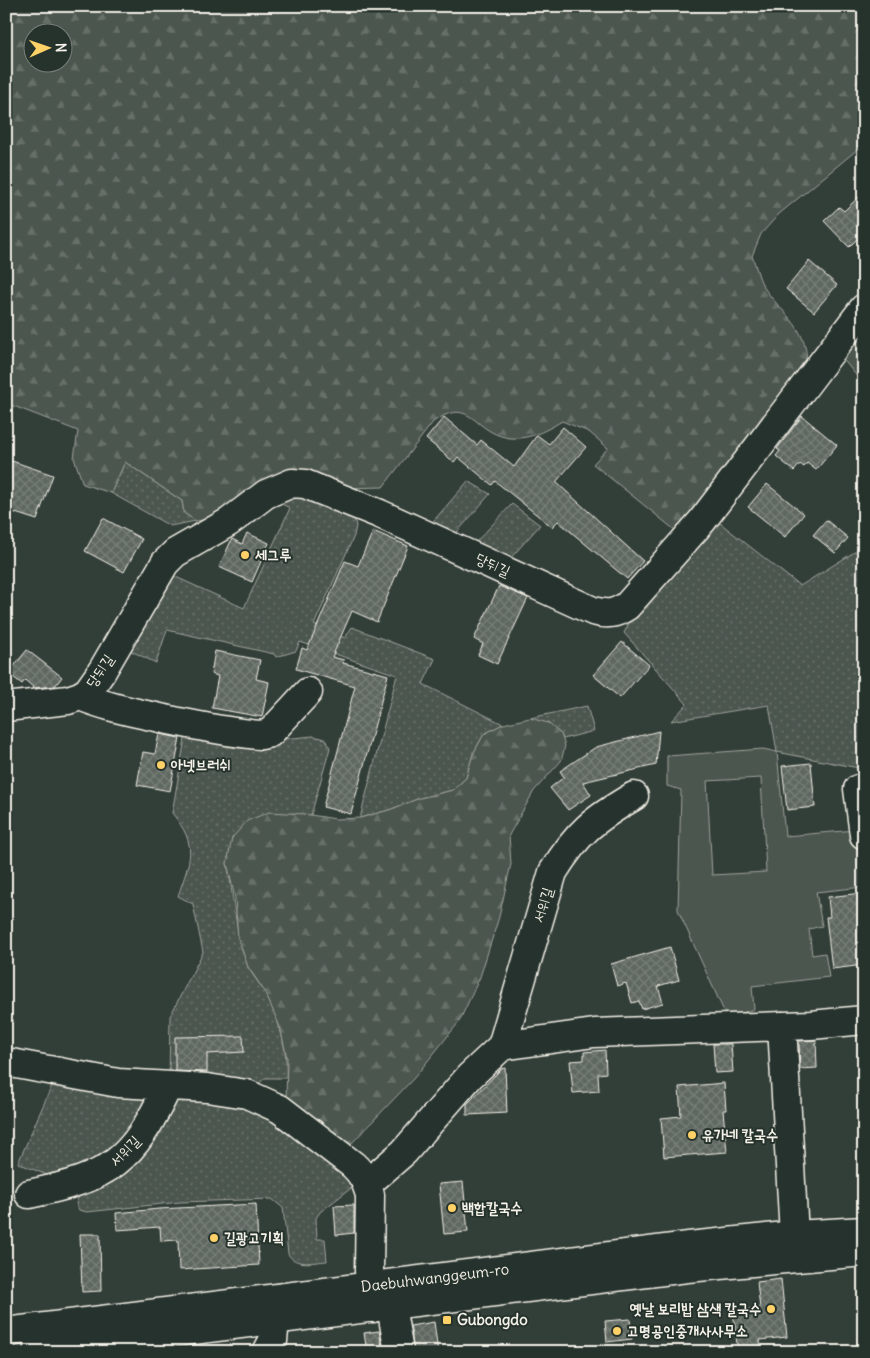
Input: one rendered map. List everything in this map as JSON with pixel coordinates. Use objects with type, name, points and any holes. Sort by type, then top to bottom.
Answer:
[{"type":"main road","name":"당뒤길","points":[[6,707],[33,705],[80,696],[95,682],[164,563],[175,554],[229,522],[266,494],[292,483],[305,484],[380,514],[593,611],[611,614],[620,611],[627,606],[702,520],[864,308]]},
{"type":"main road","name":"당뒤길","points":[[80,696],[98,704],[128,711],[198,726],[261,735],[270,733],[308,692]]},
{"type":"main road","points":[[858,789],[864,836]]},
{"type":"main road","name":"서위길","points":[[502,1046],[553,872],[566,852],[594,821],[634,796]]},
{"type":"main road","points":[[367,1184],[404,1152],[470,1076],[489,1056],[502,1046],[594,1032],[782,1026],[864,1020]]},
{"type":"main road","points":[[782,1026],[794,1235]]},
{"type":"main road","points":[[6,1062],[98,1080],[229,1090],[263,1099],[280,1109],[353,1166],[362,1174],[367,1184],[370,1195],[378,1300],[399,1352]]},
{"type":"main road","name":"서위길","points":[[28,1194],[86,1180],[120,1160],[136,1142],[151,1120],[168,1086]]},
{"type":"main road","name":"Daebuhwanggeum-ro","points":[[38,1352],[102,1347],[276,1320],[378,1300],[794,1235],[864,1231]]},
{"type":"main road","name":"Daebuhwanggeum-ro","points":[[6,1332],[378,1300],[733,1263],[864,1252]]},
{"type":"main road","points":[[267,1352],[273,1341],[276,1320]]},
{"type":"green space","points":[[6,6],[864,6],[864,144],[779,214],[761,234],[752,256],[763,286],[798,329],[806,349],[807,362],[683,529],[676,531],[593,464],[608,448],[589,432],[562,421],[533,435],[509,438],[491,432],[470,416],[455,412],[433,422],[383,487],[345,488],[329,484],[217,518],[196,521],[184,513],[182,501],[125,462],[111,493],[83,484],[74,458],[78,431],[6,403]]},
{"type":"green space","points":[[864,327],[864,385],[842,358]]},
{"type":"green space","points":[[125,462],[182,501],[184,513],[196,521],[170,526],[111,493]]},
{"type":"green space","points":[[468,481],[490,494],[453,537],[429,526]]},
{"type":"green space","points":[[297,492],[354,517],[356,526],[354,536],[314,625],[345,638],[352,627],[435,659],[423,684],[503,724],[484,734],[473,754],[466,778],[453,790],[420,798],[389,810],[360,818],[397,675],[300,642],[296,651],[276,657],[274,654],[167,630],[156,663],[123,647],[167,573],[244,608],[290,508],[271,499]]},
{"type":"green space","points":[[512,504],[540,525],[508,561],[473,545]]},
{"type":"green space","points":[[715,519],[800,586],[864,546],[864,769],[777,752],[769,705],[671,721],[687,704],[624,633],[640,602]]},
{"type":"green space","points":[[587,706],[594,731],[563,739],[561,734],[530,718]]},
{"type":"green space","points":[[530,718],[548,723],[561,734],[565,746],[561,761],[534,791],[509,835],[511,864],[499,917],[480,977],[459,1022],[414,1078],[350,1145],[344,1146],[286,1103],[287,1058],[280,1027],[265,992],[248,967],[238,938],[235,898],[227,863],[232,838],[247,821],[269,812],[304,814],[336,819],[360,818],[389,810],[420,798],[453,790],[466,778],[473,754],[484,734],[503,724]]},
{"type":"green space","points":[[186,733],[254,742],[313,736],[326,739],[330,748],[311,815],[269,813],[227,863],[243,952],[249,968],[270,1003],[282,1034],[286,1056],[286,1078],[265,1078],[255,1087],[169,1082],[170,1016],[203,952],[193,904],[178,896],[190,853],[186,835],[172,813]]},
{"type":"green space","points":[[763,749],[777,752],[785,836],[856,830],[863,887],[816,892],[822,926],[809,929],[812,955],[825,953],[829,977],[752,986],[754,1009],[727,1018],[678,910],[681,790],[667,786],[667,756]],"holes":[[[761,778],[766,872],[712,875],[707,781]]]},
{"type":"green space","points":[[56,1076],[152,1098],[114,1155],[61,1181],[18,1163]]},
{"type":"green space","points":[[171,1097],[252,1103],[348,1173],[353,1184],[350,1189],[320,1212],[316,1218],[317,1239],[325,1239],[327,1261],[305,1263],[291,1258],[288,1254],[283,1208],[272,1199],[180,1202],[87,1212],[79,1210],[76,1203],[80,1193]]},
{"type":"building","points":[[864,192],[864,232],[849,247],[824,221],[839,207],[844,211]]},
{"type":"building","points":[[809,261],[837,285],[814,312],[786,289]]},
{"type":"building","points":[[802,416],[837,445],[816,470],[807,463],[804,467],[800,464],[794,471],[776,456],[780,451],[777,449]]},
{"type":"building","points":[[444,417],[477,445],[481,440],[514,467],[537,435],[549,444],[563,427],[586,447],[556,482],[643,561],[627,579],[558,521],[552,527],[495,481],[492,485],[458,457],[454,462],[426,439]]},
{"type":"building","points":[[6,459],[53,475],[37,520],[6,510]]},
{"type":"building","points":[[767,484],[804,514],[785,537],[748,507]]},
{"type":"building","points":[[103,518],[142,539],[124,572],[85,551]]},
{"type":"building","points":[[826,520],[848,538],[835,553],[813,535]]},
{"type":"building","points":[[373,531],[408,546],[377,622],[352,611],[332,657],[344,660],[343,663],[388,675],[351,814],[323,807],[355,686],[296,669],[302,648],[307,650],[345,561],[358,566]]},
{"type":"building","points":[[247,533],[269,543],[252,582],[219,567],[232,539],[242,544]]},
{"type":"building","points":[[499,586],[528,598],[497,664],[478,655],[483,644],[474,639]]},
{"type":"building","points":[[622,642],[649,665],[620,698],[593,675]]},
{"type":"building","points":[[27,650],[62,677],[55,686],[34,688],[25,680],[22,684],[8,673]]},
{"type":"building","points":[[215,651],[260,660],[256,679],[269,682],[262,717],[212,708],[218,676],[211,674]]},
{"type":"building","points":[[659,731],[656,765],[583,782],[591,795],[568,810],[550,788],[564,777],[560,771],[596,747]]},
{"type":"building","points":[[159,734],[180,738],[170,791],[137,785],[143,752],[155,754]]},
{"type":"building","points":[[811,763],[815,807],[787,810],[782,766]]},
{"type":"building","points":[[862,893],[864,965],[832,969],[826,917],[830,917],[828,897]]},
{"type":"building","points":[[670,947],[679,980],[658,986],[663,1003],[642,1009],[639,1001],[632,1003],[626,983],[617,986],[611,964]]},
{"type":"building","points":[[243,1036],[244,1052],[207,1054],[207,1072],[175,1071],[175,1037]]},
{"type":"building","points":[[816,1040],[817,1068],[800,1069],[799,1041]]},
{"type":"building","points":[[713,1044],[731,1044],[733,1072],[715,1073]]},
{"type":"building","points":[[605,1050],[606,1073],[598,1074],[599,1091],[573,1093],[570,1061],[584,1060],[584,1052]]},
{"type":"building","points":[[505,1068],[507,1113],[467,1115],[467,1104],[501,1069]]},
{"type":"building","points":[[724,1083],[726,1110],[723,1110],[727,1152],[664,1157],[661,1118],[681,1116],[679,1087]]},
{"type":"building","points":[[463,1182],[468,1232],[444,1234],[439,1184]]},
{"type":"building","points":[[256,1204],[259,1265],[179,1270],[178,1240],[161,1241],[160,1227],[117,1230],[116,1213]]},
{"type":"building","points":[[354,1205],[354,1233],[336,1235],[334,1206]]},
{"type":"building","points":[[80,1234],[100,1234],[101,1291],[82,1292]]},
{"type":"building","points":[[781,1279],[787,1337],[760,1340],[761,1352],[738,1352],[733,1311],[760,1308],[757,1282]]},
{"type":"building","points":[[630,1319],[632,1339],[607,1342],[605,1321]]},
{"type":"building","points":[[434,1322],[438,1352],[414,1352],[410,1326]]},
{"type":"building","points":[[379,1331],[383,1352],[367,1352],[364,1333]]},
{"type":"place","name":"세그루","points":[[245,555]]},
{"type":"place","name":"아넷브러쉬","points":[[161,765]]},
{"type":"place","name":"유가네 칼국수","points":[[692,1135]]},
{"type":"place","name":"백합칼국수","points":[[452,1208]]},
{"type":"place","name":"길광고기획","points":[[214,1238]]},
{"type":"place","name":"옛날 보리밥 삼색 칼국수","points":[[771,1309]]},
{"type":"place","name":"Gubongdo","points":[[447,1320]]},
{"type":"place","name":"고명공인중개사사무소","points":[[617,1331]]}]
